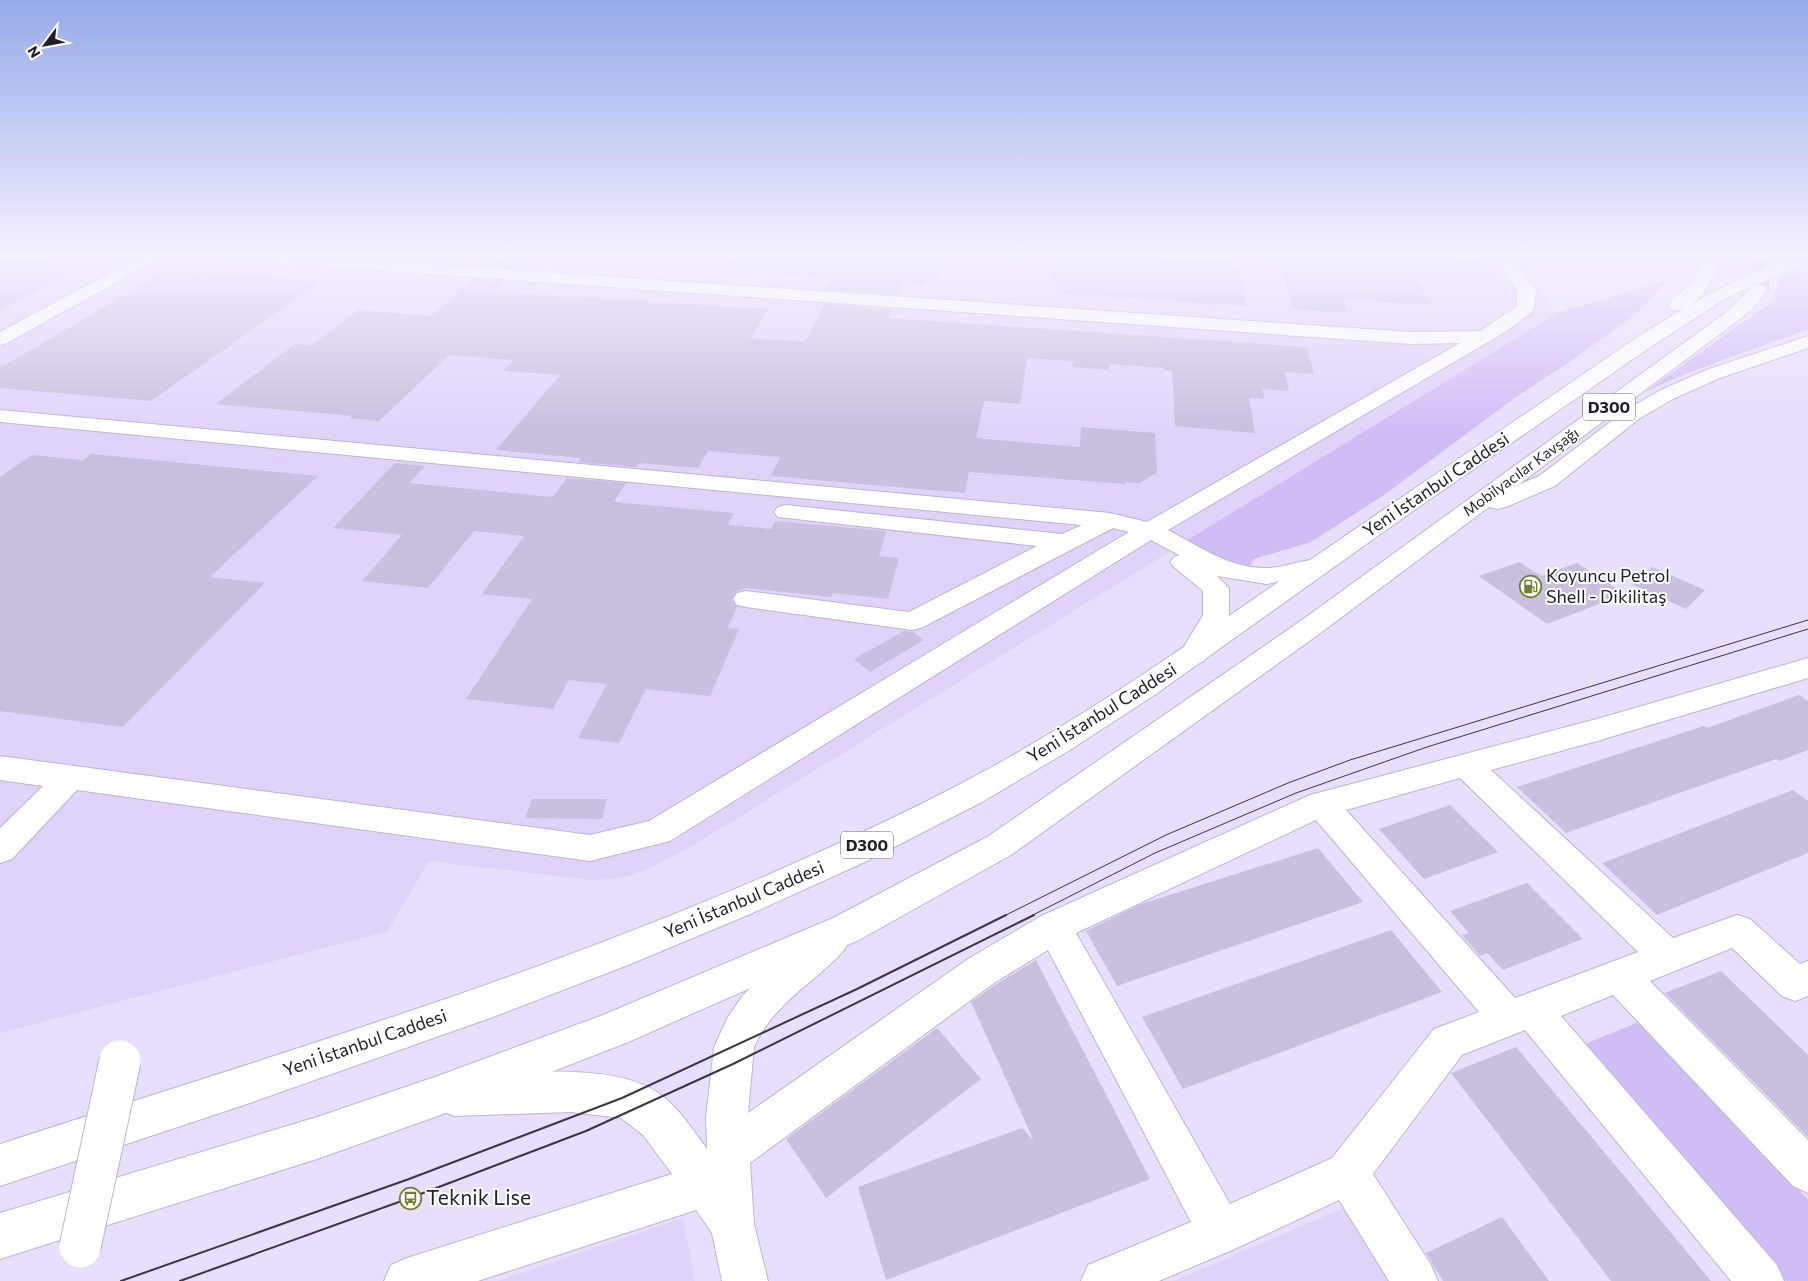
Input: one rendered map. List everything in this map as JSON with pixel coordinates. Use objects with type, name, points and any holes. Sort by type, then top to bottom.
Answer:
[{"type":"main road","points":[[0,339],[46,314]]},
{"type":"main road","points":[[1067,314],[1411,338],[1484,337]]},
{"type":"main road","points":[[0,768],[590,848],[658,832],[1150,530],[1500,328],[1519,314]]},
{"type":"main road","name":"D300","points":[[1642,344],[1653,326],[1668,314]]},
{"type":"main road","name":"Mobilyacılar Kavşağı","points":[[1642,344],[1689,314]]},
{"type":"main road","name":"Mobilyacılar Kavşağı","points":[[1455,520],[1735,314]]},
{"type":"main road","name":"Mobilyacılar Kavşağı","points":[[1455,520],[1548,481],[1633,414],[1668,394],[1713,374],[1808,342]]},
{"type":"main road","name":"Yeni İstanbul Caddesi","points":[[0,1165],[430,1022],[597,961],[746,900],[897,831],[975,791],[1112,710],[1642,344]]},
{"type":"main road","points":[[0,416],[1110,520],[1150,530],[1227,572],[1267,576],[1318,566]]},
{"type":"main road","points":[[786,512],[1066,542]]},
{"type":"main road","points":[[746,598],[912,621],[1110,520]]},
{"type":"main road","name":"D300","points":[[0,1236],[299,1144],[435,1097],[612,1030],[846,929],[998,846],[1312,626],[1455,520]]},
{"type":"main road","points":[[1150,530],[1162,546],[1216,588],[1216,615],[1193,655]]},
{"type":"main road","points":[[407,1281],[717,1169],[980,971],[1054,927],[1321,804],[1597,730],[1808,668]]},
{"type":"main road","points":[[1466,765],[1668,957]]},
{"type":"main road","points":[[0,849],[71,777]]},
{"type":"main road","points":[[1321,804],[1520,1014],[1761,1281]]},
{"type":"main road","points":[[1054,927],[1221,1232]]},
{"type":"main road","points":[[745,1281],[717,1169],[727,1116],[734,1046],[757,1007],[779,985],[846,929]]},
{"type":"main road","points":[[1104,1281],[1221,1232],[1347,1173],[1448,1042],[1737,930],[1794,984],[1808,978]]},
{"type":"main road","points":[[1620,976],[1808,1171]]},
{"type":"main road","points":[[80,1247],[120,1061]]},
{"type":"main road","points":[[435,1097],[570,1092],[622,1098],[641,1106],[717,1169]]},
{"type":"main road","points":[[1347,1173],[1415,1281]]},
{"type":"shaded area","points":[[0,314],[1556,314],[694,845],[648,869],[629,876],[592,880],[429,861],[388,931],[0,1033]]},
{"type":"shaded area","points":[[1556,314],[1637,314],[1568,363],[1516,397],[1384,495],[1311,542],[1254,559],[1245,573],[1186,541]]},
{"type":"shaded area","points":[[1755,314],[1808,314],[1808,329],[1690,372],[1645,392]]},
{"type":"shaded area","points":[[1641,1021],[1808,1200],[1808,1281],[1786,1281],[1580,1046]]},
{"type":"shaded area","points":[[1346,1207],[1392,1281],[1174,1281]]},
{"type":"shaded area","points":[[683,1218],[695,1281],[498,1281]]},
{"type":"building","points":[[93,314],[275,314],[151,401],[0,388],[0,368]]},
{"type":"building","points":[[353,314],[431,316],[434,314],[765,314],[751,338],[805,342],[819,314],[890,314],[888,318],[1307,347],[1314,374],[1285,372],[1289,391],[1262,389],[1265,399],[1249,398],[1255,433],[1175,426],[1172,371],[1164,371],[1164,368],[1109,364],[1109,370],[1072,367],[1073,361],[1027,358],[1020,404],[984,401],[976,438],[1080,447],[1081,427],[1155,433],[1157,473],[1139,483],[1125,482],[1125,484],[969,472],[965,493],[771,476],[780,457],[708,451],[698,468],[639,463],[636,467],[578,462],[581,458],[496,450],[560,375],[503,371],[514,360],[449,355],[379,421],[349,418],[352,416],[216,404],[295,344],[313,345]]},
{"type":"building","points":[[91,454],[318,476],[210,577],[265,583],[123,727],[0,711],[0,477],[32,455],[83,460]]},
{"type":"building","points":[[395,463],[425,466],[409,483],[553,497],[567,478],[626,483],[614,502],[734,513],[728,525],[771,529],[775,521],[886,531],[879,556],[899,558],[888,599],[833,593],[831,597],[746,588],[737,591],[731,600],[737,607],[728,628],[739,629],[710,696],[646,689],[619,743],[578,738],[607,684],[569,680],[553,709],[466,699],[532,599],[482,594],[524,536],[474,531],[428,588],[362,581],[402,535],[333,528]]},
{"type":"building","points":[[1519,562],[1541,576],[1577,563],[1625,594],[1547,624],[1479,576]]},
{"type":"building","points":[[1652,567],[1705,590],[1686,609],[1633,585]]},
{"type":"building","points":[[904,631],[913,632],[924,640],[870,672],[854,659]]},
{"type":"building","points":[[1799,695],[1808,701],[1808,750],[1779,761],[1776,759],[1566,833],[1517,787],[1704,726],[1707,728]]},
{"type":"building","points":[[1793,790],[1808,801],[1808,853],[1657,915],[1602,863]]},
{"type":"building","points":[[532,799],[607,799],[602,819],[525,818]]},
{"type":"building","points":[[1450,805],[1498,852],[1424,879],[1379,829]]},
{"type":"building","points":[[1318,848],[1363,902],[1117,986],[1086,931],[1141,904]]},
{"type":"building","points":[[1527,883],[1583,939],[1503,970],[1487,953],[1480,956],[1462,935],[1469,933],[1450,911]]},
{"type":"building","points":[[1391,930],[1442,992],[1183,1089],[1142,1017]]},
{"type":"building","points":[[1036,960],[1150,1179],[886,1280],[858,1187],[1022,1128],[1034,1141],[971,1002]]},
{"type":"building","points":[[1721,971],[1808,1055],[1808,1137],[1665,993]]},
{"type":"building","points":[[937,1028],[981,1079],[826,1198],[786,1139]]},
{"type":"building","points":[[1516,1047],[1711,1281],[1611,1281],[1451,1073]]},
{"type":"building","points":[[1502,1217],[1549,1281],[1443,1281],[1426,1253]]},
{"type":"tram line","points":[[1006,915],[1166,835],[1288,783],[1350,760],[1808,620]]},
{"type":"tram line","points":[[1031,916],[1155,853],[1296,793],[1427,747],[1808,629]]},
{"type":"tram line","points":[[121,1281],[409,1179],[622,1098],[857,989],[1006,915]]},
{"type":"tram line","points":[[180,1281],[410,1198],[586,1131],[733,1064],[1034,915]]},
{"type":"place","name":"Koyuncu Petrol Shell - Dikilitaş","points":[[1530,586]]},
{"type":"place","name":"Teknik Lise","points":[[410,1198]]}]
